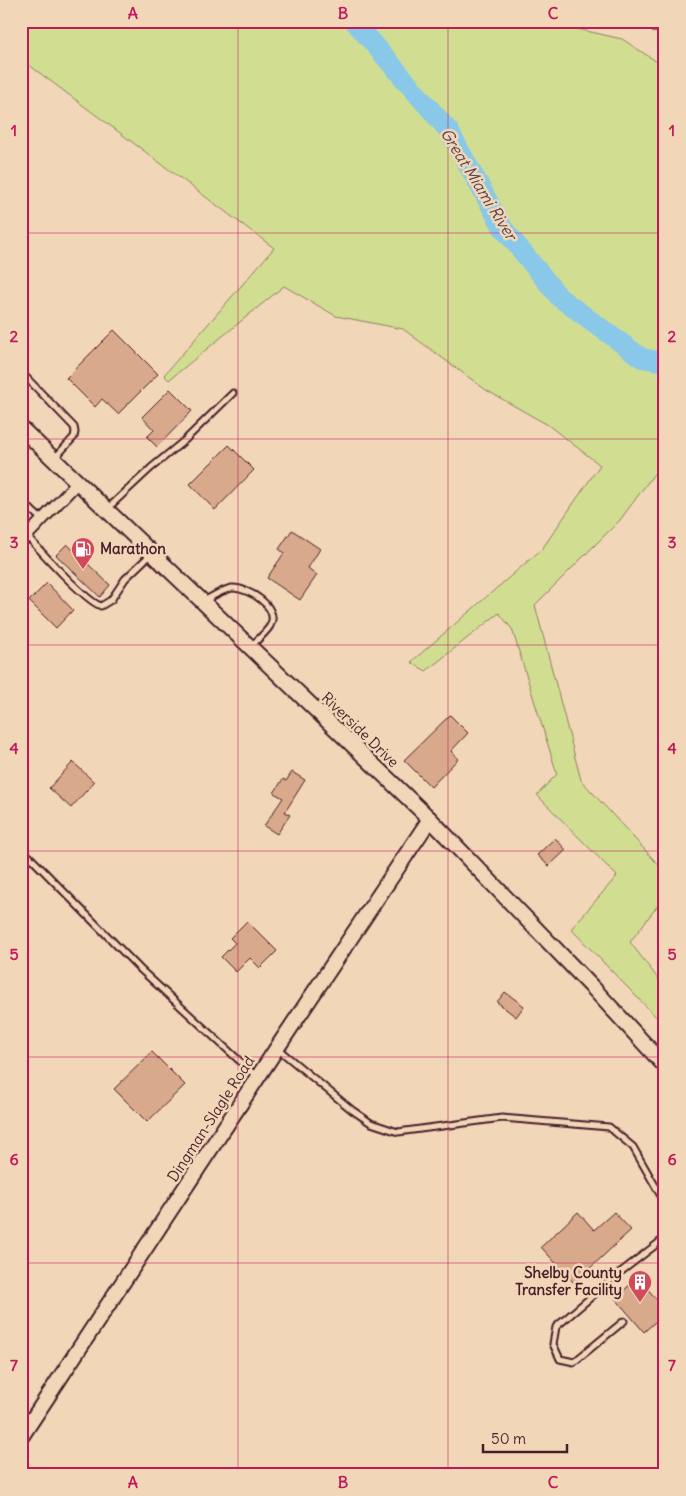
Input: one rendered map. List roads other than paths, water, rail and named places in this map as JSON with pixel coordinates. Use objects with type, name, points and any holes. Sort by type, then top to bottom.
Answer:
[{"type":"main road","name":"Riverside Drive","points":[[21,428],[430,819],[594,989],[665,1066]]},
{"type":"main road","name":"Dingman-Slagle Road","points":[[21,1437],[430,819]]},
{"type":"street","points":[[24,539],[78,482]]},
{"type":"lane","points":[[21,372],[74,427],[74,437],[54,459]]},
{"type":"lane","points":[[107,510],[150,468],[185,440],[233,393]]},
{"type":"lane","points":[[21,500],[42,520]]},
{"type":"lane","points":[[24,539],[95,604],[101,606],[111,600],[124,579],[152,553]]},
{"type":"lane","points":[[203,602],[223,590],[235,588],[262,600],[269,606],[272,618],[270,626],[251,647]]},
{"type":"lane","points":[[21,848],[140,968],[258,1077]]},
{"type":"lane","points":[[277,1048],[352,1110],[371,1123],[398,1132],[502,1118],[609,1126],[633,1147],[661,1196],[665,1198]]},
{"type":"lane","points":[[624,1321],[574,1362],[560,1359],[553,1344],[556,1327],[618,1274],[663,1240],[665,1247]]},
{"type":"waterway","name":"Great Miami River","points":[[354,21],[449,131],[503,228],[560,298],[642,358],[665,362]]},
{"type":"place","name":"Marathon","points":[[83,570]]},
{"type":"place","name":"Shelby County Transfer Facility","points":[[640,1303]]}]
